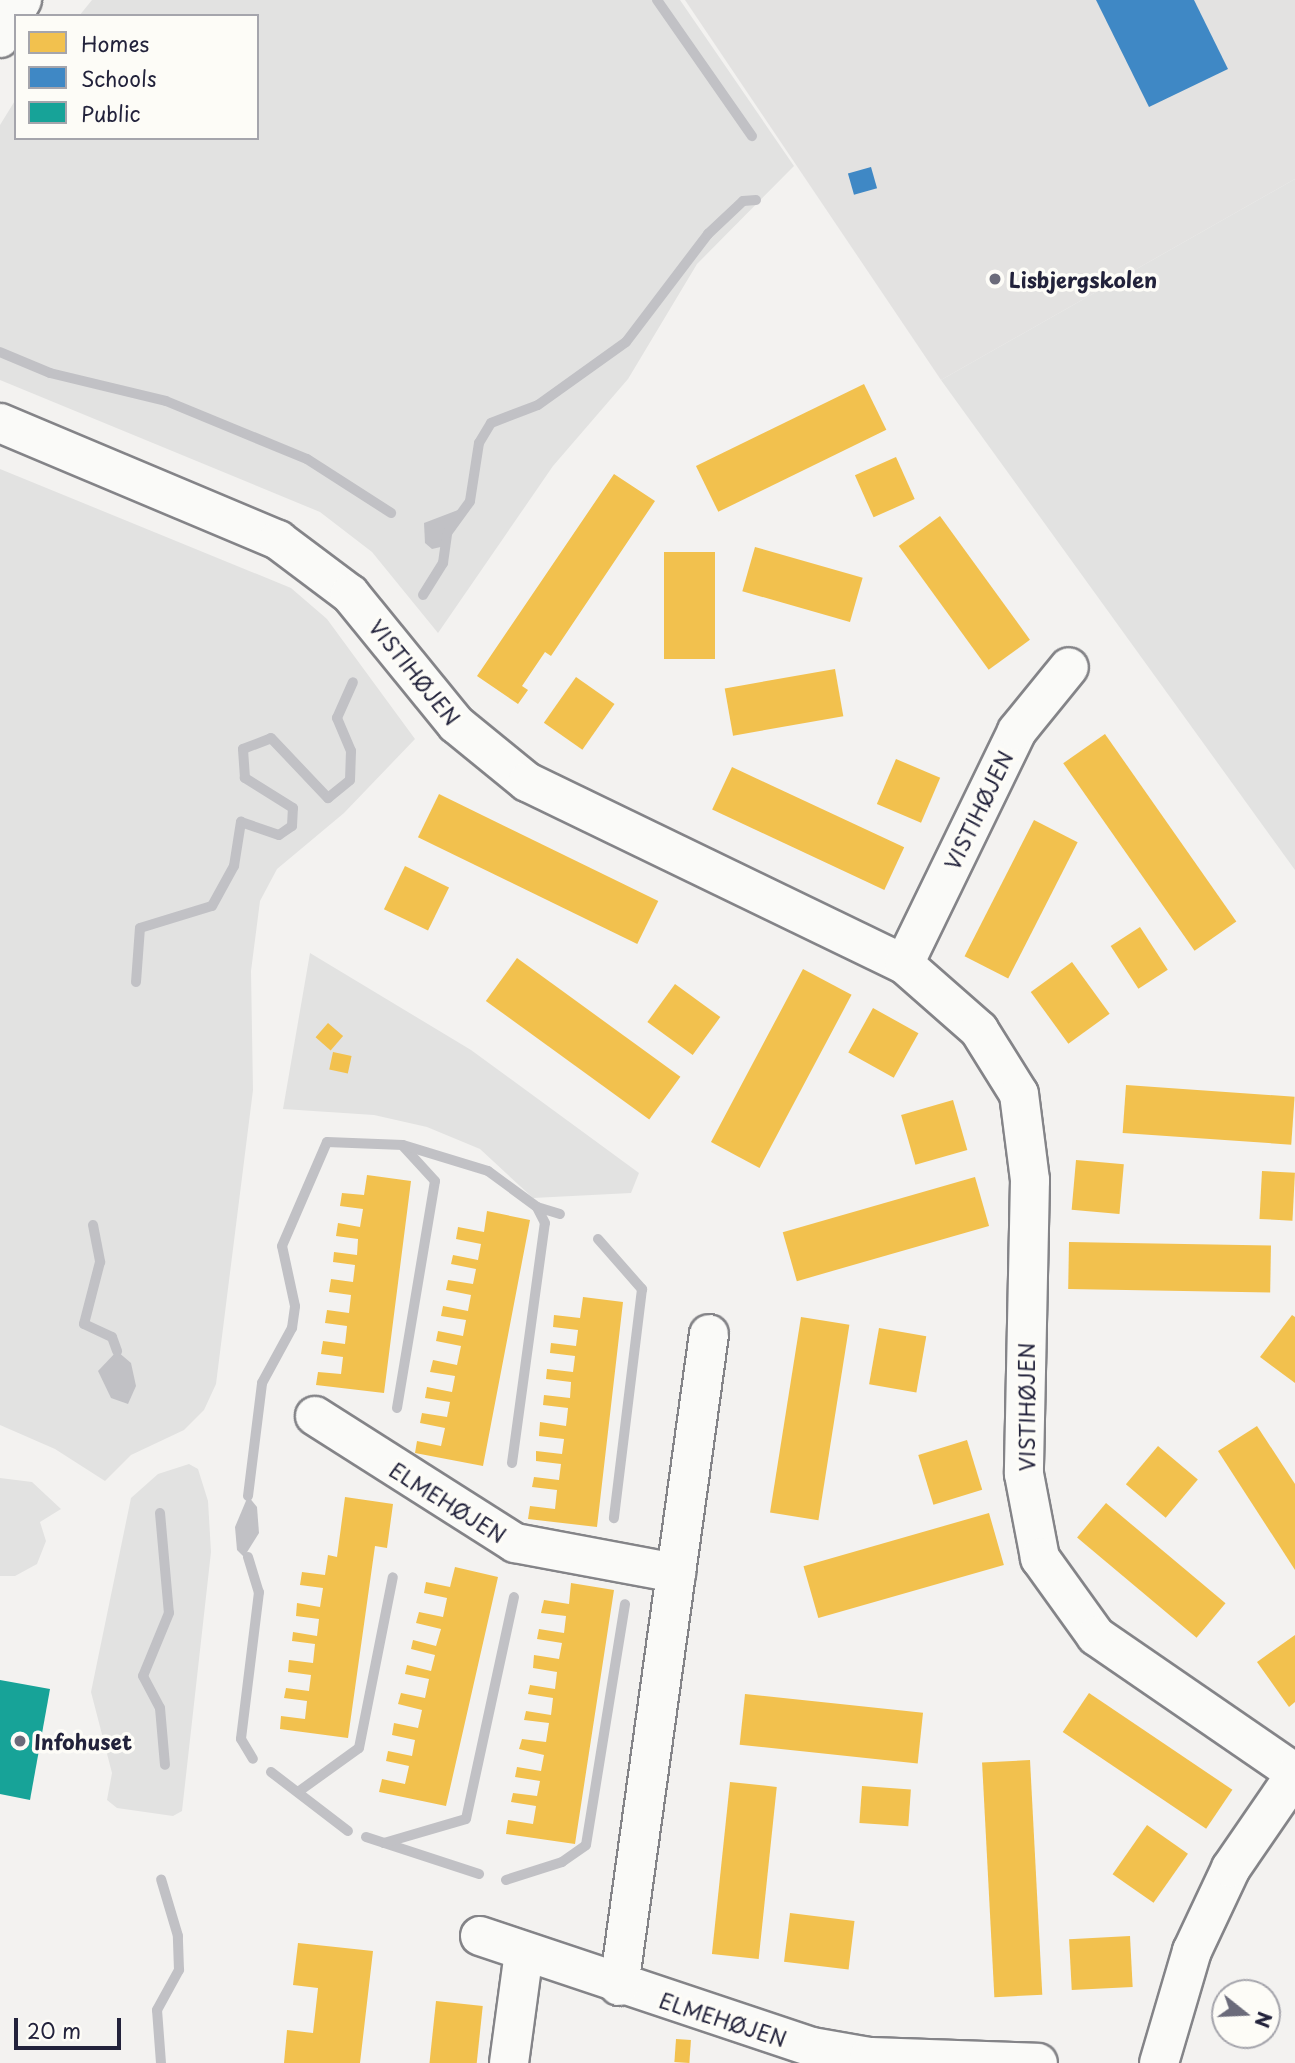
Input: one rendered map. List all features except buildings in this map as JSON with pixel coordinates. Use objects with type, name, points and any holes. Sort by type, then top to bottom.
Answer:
[{"type":"street","points":[[0,38],[22,0]]},
{"type":"street","name":"VISTIHØJEN","points":[[0,423],[278,540],[349,594],[456,724],[527,782],[904,964],[979,1030],[1019,1094],[1030,1180],[1024,1474],[1040,1558],[1096,1636],[1295,1774]]},
{"type":"street","name":"VISTIHØJEN","points":[[904,964],[1017,732],[1069,667]]},
{"type":"street","points":[[619,1986],[709,1334]]},
{"type":"street","name":"ELMEHØJEN","points":[[315,1416],[515,1543],[676,1573]]},
{"type":"street","points":[[1158,2063],[1192,1951],[1231,1868],[1295,1774]]},
{"type":"street","name":"ELMEHØJEN","points":[[480,1936],[619,1986],[824,2049],[869,2057],[1038,2063]]},
{"type":"street","points":[[509,2063],[524,1952]]},
{"type":"shaded area","points":[[92,0],[680,0],[794,166],[697,264],[628,379],[553,466],[438,633],[372,552],[320,512],[0,380],[0,125],[14,102],[14,140],[259,140],[259,14],[81,14]]},
{"type":"shaded area","name":"Lisbjergskolen","points":[[685,0],[1295,0],[1295,179],[941,380]]},
{"type":"shaded area","points":[[1295,179],[1295,870],[941,380]]},
{"type":"shaded area","points":[[0,469],[291,588],[327,619],[415,739],[344,813],[277,869],[260,901],[251,971],[253,1090],[216,1384],[204,1410],[184,1430],[131,1455],[105,1481],[55,1449],[0,1425]]},
{"type":"shaded area","points":[[458,510],[460,519],[445,546],[432,549],[425,543],[424,523]]},
{"type":"shaded area","points":[[310,953],[471,1050],[639,1173],[631,1193],[533,1198],[480,1149],[427,1127],[374,1115],[283,1109]]},
{"type":"shaded area","points":[[117,1351],[131,1363],[136,1386],[128,1404],[111,1398],[98,1371]]},
{"type":"shaded area","points":[[189,1464],[198,1469],[208,1501],[211,1552],[182,1811],[173,1816],[117,1808],[107,1800],[112,1773],[91,1692],[131,1498],[158,1474]]},
{"type":"shaded area","points":[[0,1478],[32,1482],[61,1509],[40,1522],[46,1541],[37,1564],[15,1576],[0,1576]]},
{"type":"shaded area","points":[[248,1496],[257,1507],[259,1533],[244,1557],[237,1550],[235,1527]]},
{"type":"waterway","points":[[657,0],[752,136]]},
{"type":"waterway","points":[[423,595],[443,563],[447,533],[470,501],[479,443],[491,423],[538,405],[626,342],[708,234],[743,201],[756,200]]},
{"type":"waterway","points":[[0,352],[50,373],[166,401],[307,459],[391,513]]},
{"type":"waterway","points":[[136,982],[140,928],[212,906],[234,866],[241,822],[279,835],[292,826],[293,808],[245,778],[243,749],[271,738],[328,798],[350,780],[351,751],[337,718],[353,682]]},
{"type":"waterway","points":[[248,1496],[262,1383],[292,1328],[295,1306],[282,1246],[327,1142],[403,1145],[488,1171],[537,1207],[560,1214]]},
{"type":"waterway","points":[[397,1408],[435,1181],[403,1146]]},
{"type":"waterway","points":[[512,1463],[545,1223],[537,1207]]},
{"type":"waterway","points":[[93,1225],[100,1262],[84,1324],[112,1337],[117,1351]]},
{"type":"waterway","points":[[598,1239],[642,1289],[614,1518]]},
{"type":"waterway","points":[[160,1513],[169,1613],[143,1676],[160,1708],[165,1765]]},
{"type":"waterway","points":[[248,1557],[259,1592],[241,1739],[253,1759]]},
{"type":"waterway","points":[[298,1792],[359,1748],[393,1577]]},
{"type":"waterway","points":[[384,1843],[466,1819],[514,1597]]},
{"type":"waterway","points":[[506,1880],[562,1862],[586,1845],[625,1604]]},
{"type":"waterway","points":[[271,1772],[348,1831]]},
{"type":"waterway","points":[[366,1837],[479,1874]]},
{"type":"waterway","points":[[161,1879],[178,1936],[179,1970],[157,2010],[161,2063]]},
{"type":"place","name":"Lisbjergskolen","points":[[995,279]]},
{"type":"place","name":"Infohuset","points":[[20,1741]]}]
